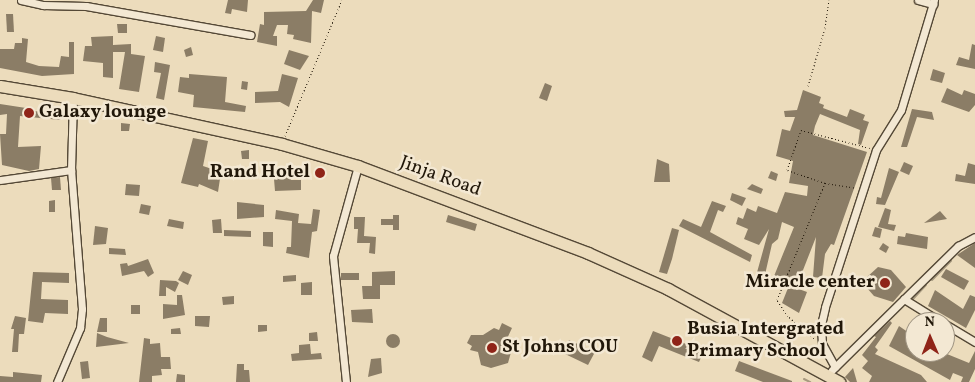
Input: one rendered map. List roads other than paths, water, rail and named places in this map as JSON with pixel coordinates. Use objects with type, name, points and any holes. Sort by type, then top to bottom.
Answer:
[{"type":"main road","name":"Jinja Road","points":[[0,86],[73,98],[282,144],[358,166],[588,253],[668,289],[831,372],[839,382]]},
{"type":"street","points":[[21,0],[43,5],[86,6],[250,35]]},
{"type":"street","points":[[918,0],[934,2],[901,110],[876,150],[824,308],[821,325],[822,344],[831,372],[958,246],[975,237]]},
{"type":"street","points":[[57,382],[80,328],[82,309],[71,170],[73,98]]},
{"type":"street","points":[[346,382],[333,256],[358,166]]},
{"type":"street","points":[[0,180],[71,170]]},
{"type":"street","points":[[904,299],[925,312]]},
{"type":"street","points":[[955,330],[975,342]]},
{"type":"waterway","points":[[932,280],[951,261]]},
{"type":"waterway","points":[[913,299],[926,285]]},
{"type":"waterway","points":[[804,379],[810,382]]},
{"type":"place","name":"Galaxy lounge","points":[[29,113]]},
{"type":"place","name":"Rand Hotel","points":[[320,173]]},
{"type":"place","name":"Miracle center","points":[[885,283]]},
{"type":"place","name":"Busia Intergrated Primary School","points":[[677,341]]},
{"type":"place","name":"St Johns COU","points":[[492,348]]}]
